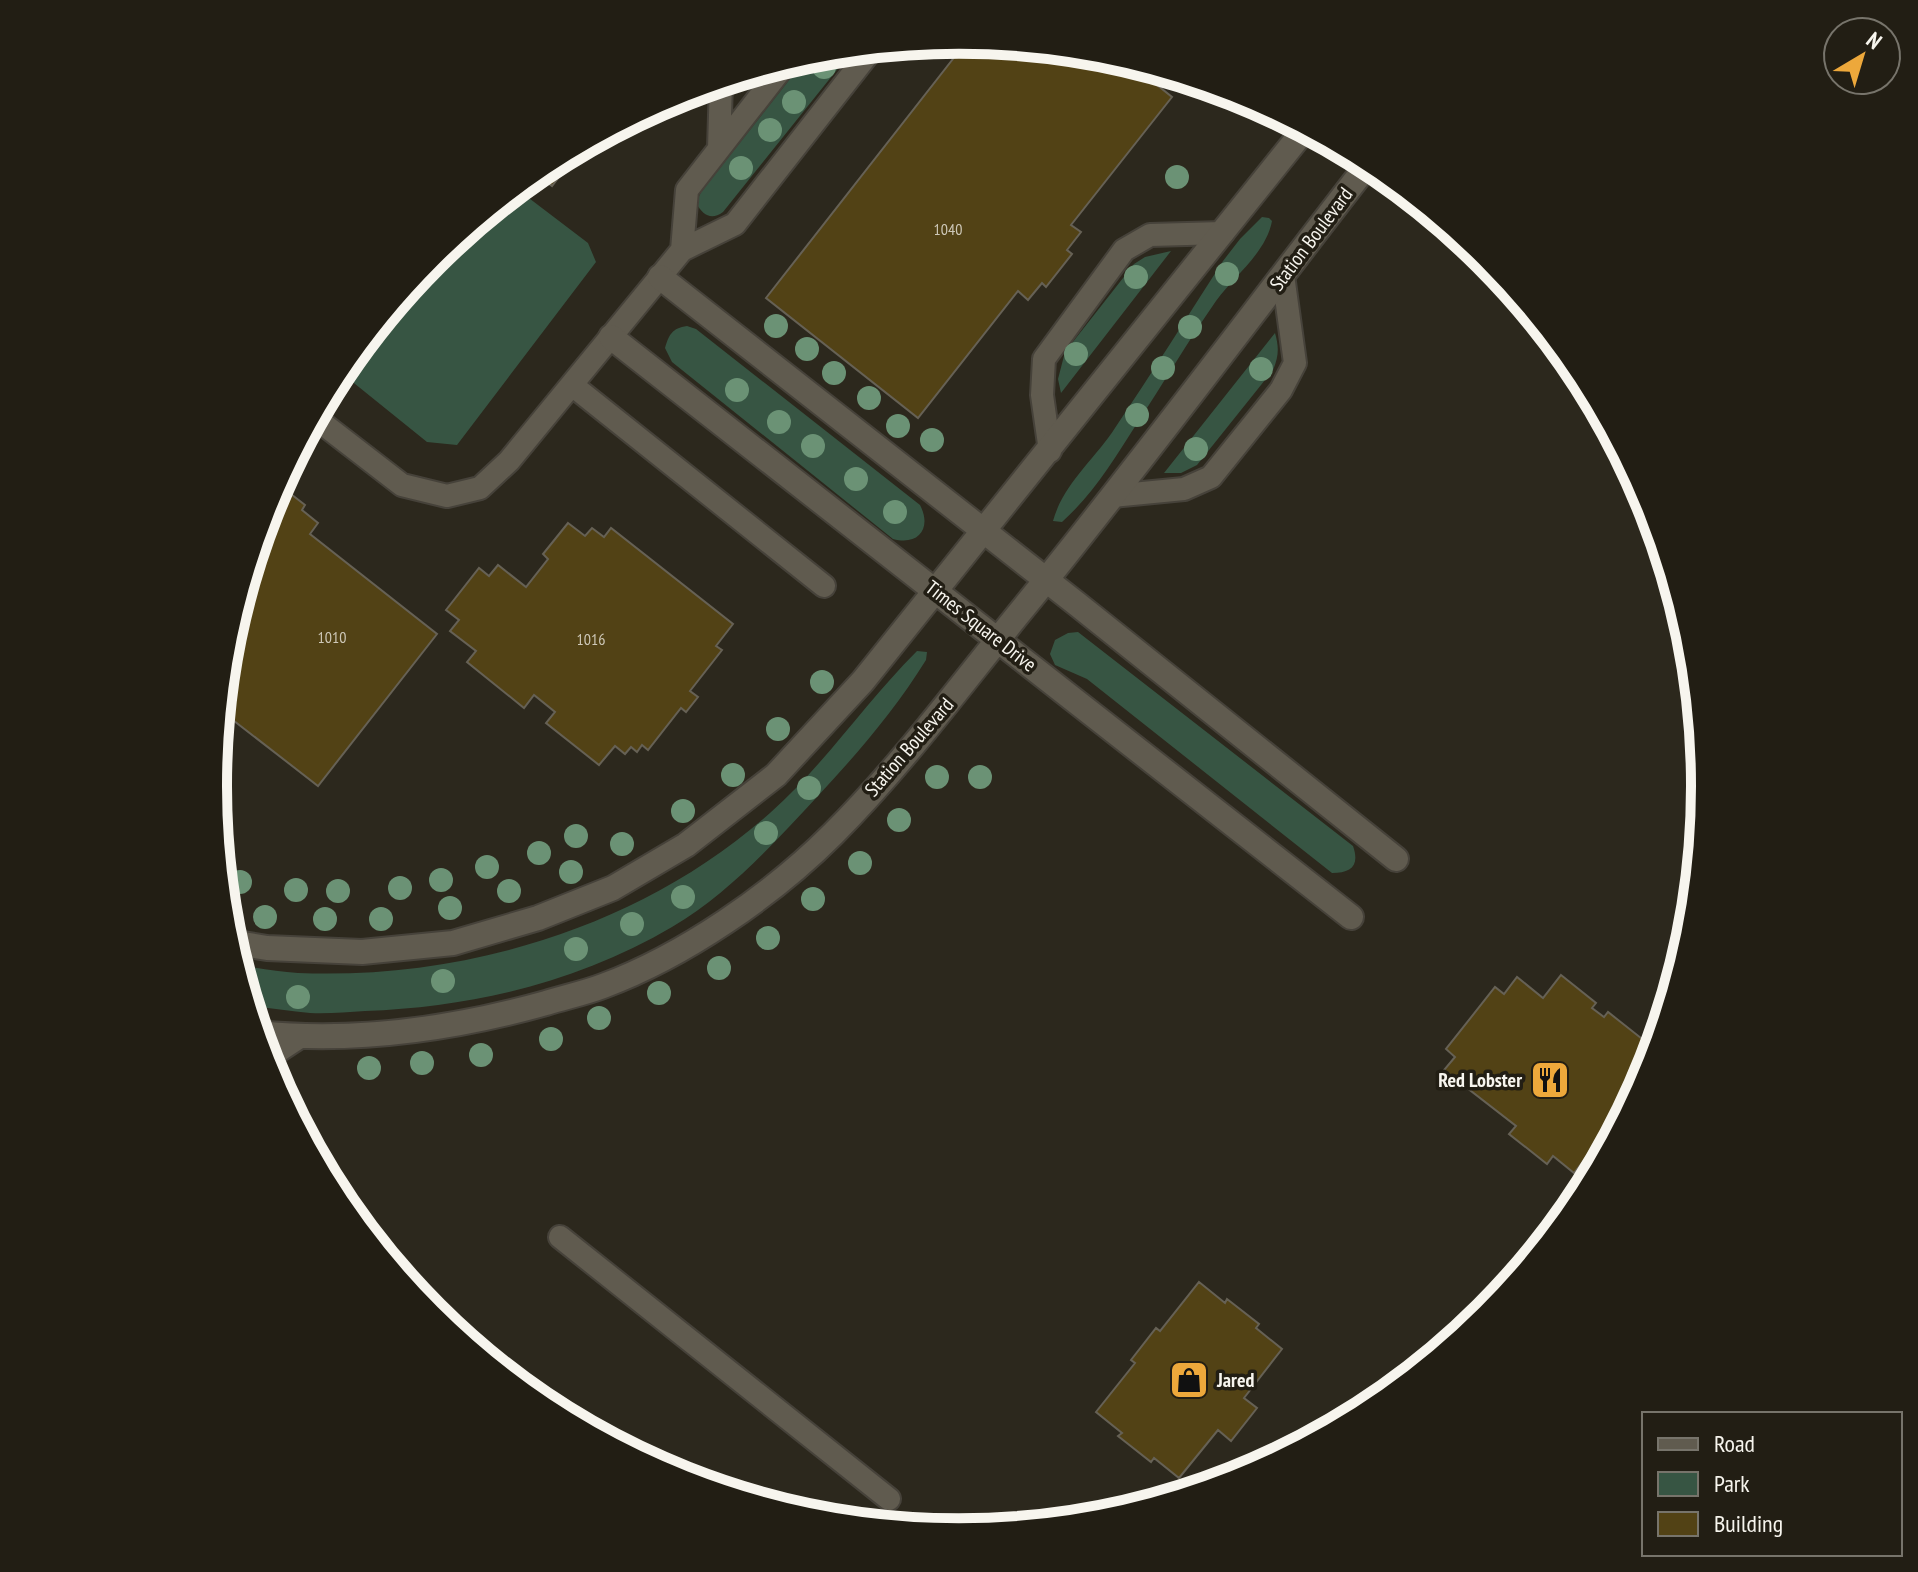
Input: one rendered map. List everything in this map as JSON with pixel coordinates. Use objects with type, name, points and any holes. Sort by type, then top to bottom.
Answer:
[{"type":"street","points":[[245,944],[362,952],[453,943],[538,918],[613,888],[686,845],[776,775],[863,681],[1298,137]]},
{"type":"street","name":"Station Boulevard","points":[[271,1034],[298,1037],[387,1034],[493,1018],[604,986],[683,948],[738,914],[831,836],[913,746],[1112,496],[1361,174]]},
{"type":"street","points":[[660,277],[1396,859]]},
{"type":"street","name":"Times Square Drive","points":[[611,337],[1351,917]]},
{"type":"street","points":[[277,1051],[298,1037]]},
{"type":"lane","points":[[323,424],[402,485],[447,496],[480,488],[509,461],[682,250],[735,224],[863,60]]},
{"type":"lane","points":[[682,250],[687,190],[774,78]]},
{"type":"lane","points":[[719,148],[721,94]]},
{"type":"lane","points":[[1050,451],[1042,395],[1044,359],[1124,250],[1150,235],[1223,233]]},
{"type":"lane","points":[[1112,496],[1184,489],[1211,477],[1281,390],[1295,363],[1283,275]]},
{"type":"lane","points":[[572,385],[824,586]]},
{"type":"lane","points":[[560,1237],[889,1499]]},
{"type":"green space","points":[[842,64],[723,212],[715,216],[704,213],[696,203],[701,192],[795,73]]},
{"type":"green space","points":[[526,196],[588,243],[596,262],[457,445],[427,442],[350,380],[378,340],[441,268]]},
{"type":"green space","points":[[1262,217],[1272,221],[1269,233],[1256,254],[1195,331],[1093,488],[1062,522],[1053,521],[1064,495],[1115,428],[1223,261]]},
{"type":"green space","points":[[1171,251],[1061,393],[1058,379],[1065,352],[1134,264],[1145,257]]},
{"type":"green space","points":[[687,326],[696,329],[920,505],[924,521],[921,533],[910,540],[893,539],[672,362],[665,348],[668,339],[675,330]]},
{"type":"green space","points":[[1275,333],[1278,352],[1273,370],[1197,465],[1181,473],[1164,473]]},
{"type":"green space","points":[[1078,632],[1353,846],[1355,859],[1352,867],[1344,872],[1332,873],[1087,679],[1055,665],[1050,654],[1055,640]]},
{"type":"green space","points":[[917,651],[927,652],[926,660],[902,696],[861,748],[784,832],[749,867],[693,914],[637,946],[562,977],[445,1004],[324,1013],[262,1007],[250,967],[298,973],[361,973],[425,967],[488,955],[549,938],[609,915],[666,887],[720,853],[770,813],[809,774]]},
{"type":"building","points":[[957,54],[1055,60],[1102,68],[1150,80],[1172,97],[1071,225],[1081,232],[1067,250],[1072,254],[1046,287],[1042,283],[1028,300],[1018,291],[918,418],[766,298]]},
{"type":"building","points":[[565,169],[552,186],[546,181]]},
{"type":"building","points":[[289,492],[305,505],[302,510],[318,523],[310,534],[437,634],[318,786],[231,718],[241,643],[252,597]]},
{"type":"building","points":[[568,523],[585,536],[592,528],[604,537],[611,528],[733,624],[716,646],[722,650],[690,691],[698,697],[686,712],[681,708],[648,750],[642,745],[637,752],[631,747],[625,754],[615,746],[599,765],[546,723],[555,712],[534,695],[524,708],[467,662],[476,651],[450,631],[459,620],[446,610],[479,568],[489,576],[498,565],[526,587],[548,559],[543,554]]},
{"type":"building","name":"Red Lobster","points":[[1561,975],[1596,1003],[1592,1008],[1604,1017],[1608,1012],[1645,1041],[1616,1110],[1599,1141],[1574,1173],[1553,1156],[1547,1164],[1509,1134],[1516,1126],[1444,1070],[1455,1057],[1446,1049],[1495,987],[1504,994],[1517,977],[1543,998]]},
{"type":"building","name":"Jared","points":[[1199,1282],[1259,1324],[1256,1328],[1282,1349],[1244,1398],[1257,1408],[1231,1441],[1218,1430],[1179,1478],[1154,1458],[1151,1462],[1118,1436],[1122,1433],[1096,1412],[1135,1363],[1131,1360],[1156,1328],[1160,1331]]},
{"type":"place","name":"Red Lobster","points":[[1550,1080]]},
{"type":"place","name":"Jared","points":[[1189,1380]]}]
